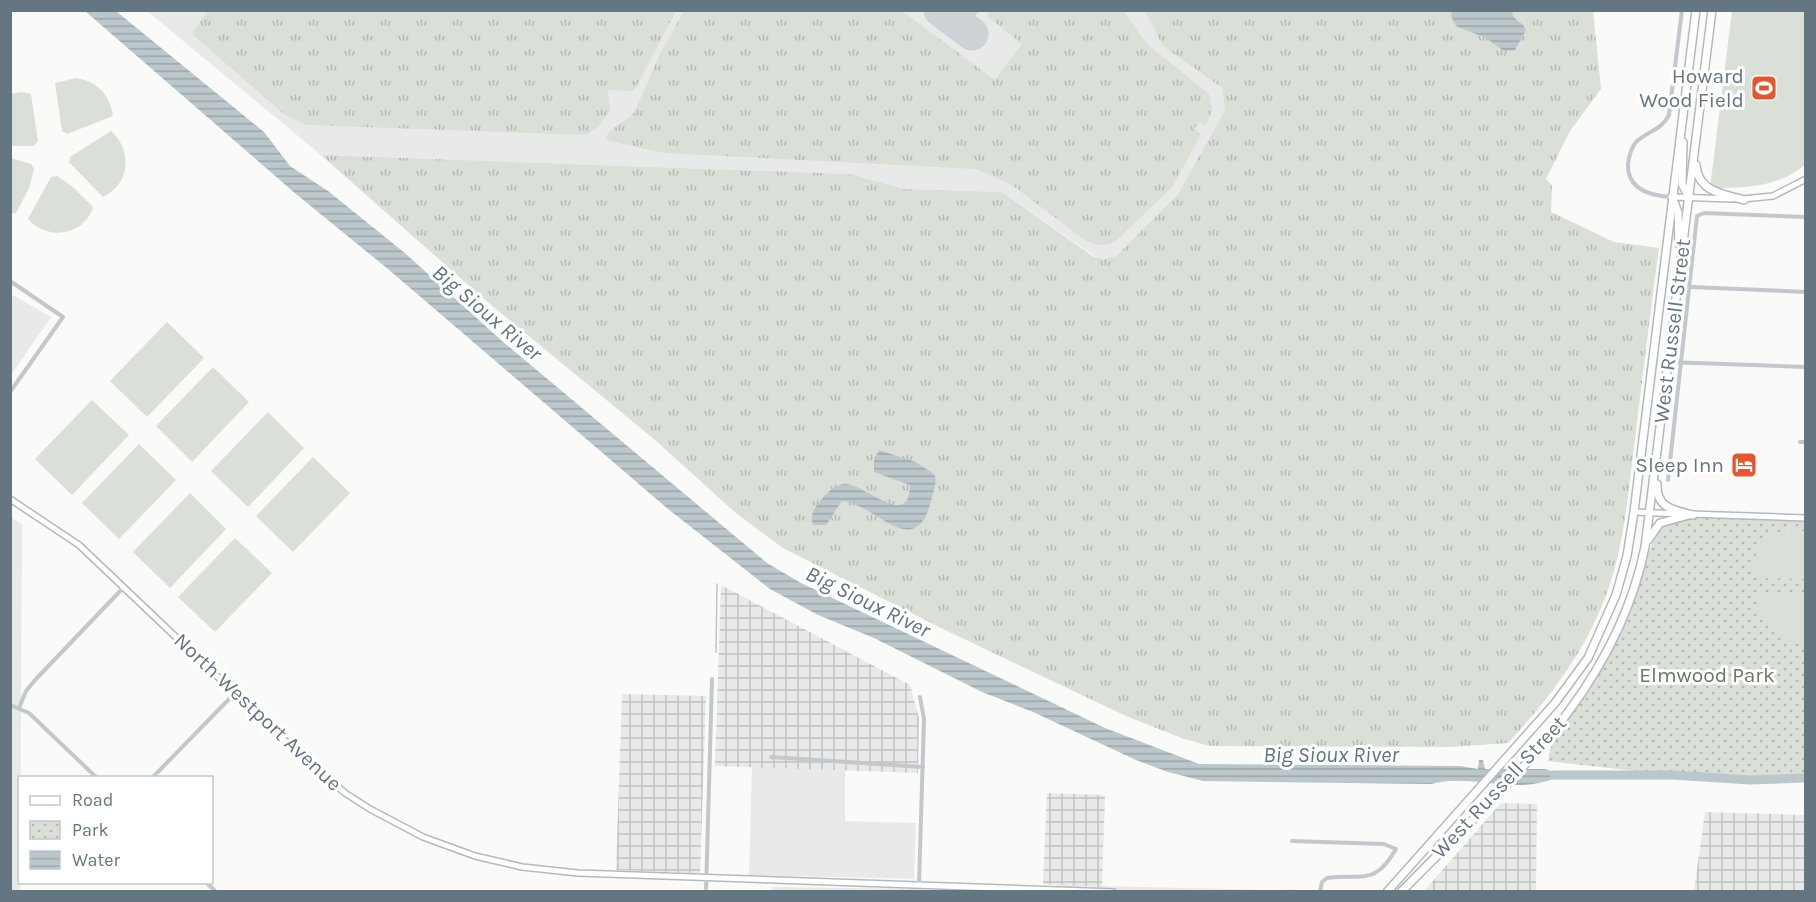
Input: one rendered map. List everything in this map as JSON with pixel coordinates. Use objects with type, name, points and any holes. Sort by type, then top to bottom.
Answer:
[{"type":"highway","name":"West Russell Street","points":[[1388,891],[1568,688],[1596,644],[1622,576],[1634,512],[1696,10]]},
{"type":"highway","name":"West Russell Street","points":[[1402,891],[1541,746],[1582,694],[1610,651],[1628,610],[1643,557],[1650,513],[1712,10]]},
{"type":"highway","points":[[1683,112],[1682,184],[1689,197]]},
{"type":"highway","points":[[1696,135],[1696,169],[1701,184],[1712,191],[1744,200]]},
{"type":"highway","points":[[1672,197],[1678,212],[1680,271]]},
{"type":"highway","points":[[1657,453],[1659,501],[1665,507],[1693,514]]},
{"type":"highway","points":[[1643,557],[1656,526],[1670,519],[1693,514]]},
{"type":"main road","points":[[1672,197],[1744,200],[1773,196],[1806,179]]},
{"type":"main road","name":"North Westport Avenue","points":[[10,499],[79,544],[298,753],[345,793],[397,824],[448,847],[499,862],[550,871],[919,888],[1113,891]]},
{"type":"main road","points":[[1634,512],[1806,518]]},
{"type":"street","points":[[1672,197],[1651,194],[1638,188],[1630,176],[1628,162],[1635,144],[1662,126],[1669,115],[1682,10]]},
{"type":"street","name":"West Russell Street","points":[[1668,480],[1699,214],[1806,217]]},
{"type":"street","points":[[10,281],[63,317],[10,392]]},
{"type":"street","points":[[1691,287],[1806,292]]},
{"type":"street","points":[[1668,362],[1806,367]]},
{"type":"street","points":[[19,708],[26,691],[36,679],[124,586]]},
{"type":"street","points":[[706,891],[712,679]]},
{"type":"street","points":[[153,776],[235,693]]},
{"type":"street","points":[[919,888],[924,713],[920,697]]},
{"type":"street","points":[[10,705],[29,713],[96,776]]},
{"type":"street","points":[[771,757],[922,767]]},
{"type":"street","name":"West Russell Street","points":[[1292,841],[1384,844],[1396,849],[1378,874],[1366,878],[1327,878],[1322,882],[1320,891]]},
{"type":"shaded area","points":[[147,11],[1145,11],[1163,46],[1222,88],[1225,110],[1178,194],[1116,256],[1099,259],[1002,192],[904,189],[848,174],[321,155]]},
{"type":"shaded area","points":[[11,294],[51,317],[11,375]]},
{"type":"shaded area","points":[[10,517],[22,524],[21,776],[18,776],[18,884],[20,884],[20,892],[10,891]]},
{"type":"shaded area","points":[[721,585],[910,685],[919,718],[918,773],[715,766]]},
{"type":"shaded area","points":[[622,694],[706,696],[700,873],[616,870]]},
{"type":"shaded area","points":[[752,766],[845,769],[845,821],[916,823],[914,879],[749,875]]},
{"type":"shaded area","points":[[1047,793],[1105,795],[1102,887],[1043,884]]},
{"type":"shaded area","points":[[1501,803],[1537,804],[1536,891],[1424,891]]},
{"type":"shaded area","points":[[1705,812],[1805,815],[1805,891],[1694,891]]},
{"type":"shaded area","points":[[1057,885],[1296,889],[1296,892],[1057,892]]},
{"type":"shaded area","points":[[772,887],[924,889],[924,892],[772,892]]},
{"type":"green space","points":[[208,10],[676,11],[634,91],[608,90],[610,111],[597,128],[586,135],[307,125],[285,115],[192,34]]},
{"type":"green space","points":[[684,11],[902,11],[995,80],[1022,44],[987,16],[991,11],[1123,11],[1147,44],[1209,94],[1212,110],[1206,126],[1199,122],[1194,129],[1201,134],[1173,186],[1117,240],[1105,245],[1093,244],[1012,185],[976,169],[665,153],[609,141],[606,138],[608,133],[634,113],[660,54]]},
{"type":"green space","points":[[1145,11],[1593,11],[1601,89],[1570,131],[1546,179],[1552,185],[1551,212],[1614,242],[1659,248],[1626,508],[1619,549],[1608,589],[1592,627],[1572,663],[1548,696],[1508,743],[1450,747],[1210,746],[1184,739],[1126,716],[941,628],[783,548],[737,514],[655,440],[484,299],[321,155],[849,174],[904,189],[1002,192],[1094,257],[1103,259],[1116,256],[1178,194],[1225,110],[1222,88],[1163,46]]},
{"type":"green space","name":"Howard Wood Field","points":[[1732,11],[1805,11],[1805,165],[1783,178],[1760,185],[1710,188]]},
{"type":"green space","points":[[76,78],[90,82],[101,90],[109,102],[113,116],[67,134],[62,131],[55,83]]},
{"type":"green space","points":[[21,92],[31,94],[38,141],[34,146],[11,146],[11,94]]},
{"type":"green space","points":[[111,131],[123,148],[125,167],[119,184],[103,197],[69,162],[70,157]]},
{"type":"green space","points":[[11,158],[31,164],[34,169],[29,188],[16,213],[11,214]]},
{"type":"green space","points":[[57,176],[73,187],[93,207],[82,224],[64,232],[55,233],[36,226],[28,219],[51,177]]},
{"type":"green space","points":[[167,322],[204,358],[147,417],[110,381]]},
{"type":"green space","points":[[213,367],[249,402],[192,462],[156,426]]},
{"type":"green space","points":[[92,400],[129,435],[72,495],[35,459]]},
{"type":"green space","points":[[268,412],[304,448],[248,507],[211,471]]},
{"type":"green space","points":[[139,444],[176,480],[119,539],[82,503]]},
{"type":"green space","points":[[313,457],[350,493],[293,552],[256,516]]},
{"type":"green space","points":[[190,493],[226,529],[170,588],[133,552]]},
{"type":"green space","name":"Elmwood Park","points":[[1693,515],[1805,519],[1805,778],[1708,777],[1548,761],[1551,746],[1566,717],[1611,648],[1631,602],[1660,523]]},
{"type":"green space","points":[[1784,530],[1805,531],[1805,579],[1753,578],[1754,562],[1759,548],[1763,542]]},
{"type":"green space","points":[[235,538],[272,573],[215,632],[178,597]]},
{"type":"green space","points":[[1757,593],[1805,594],[1805,641],[1786,639],[1770,629],[1759,612]]},
{"type":"water","points":[[85,11],[116,11],[264,132],[290,166],[328,191],[406,254],[502,341],[767,563],[801,583],[1105,728],[1199,764],[1460,766],[1478,769],[1479,760],[1483,760],[1485,769],[1545,769],[1566,775],[1538,783],[1520,785],[1464,781],[1431,784],[1203,781],[1168,772],[1136,760],[1033,712],[982,692],[874,638],[818,615],[770,589],[668,509],[388,269],[296,194]]},
{"type":"water","points":[[1452,11],[1515,11],[1513,16],[1526,30],[1515,50],[1504,51],[1486,38],[1456,26],[1451,16]]},
{"type":"water","points":[[879,450],[915,462],[934,474],[935,487],[924,519],[915,528],[905,529],[855,504],[842,501],[826,525],[813,525],[812,514],[816,506],[828,492],[840,485],[853,485],[894,505],[902,504],[908,498],[910,485],[874,472],[874,460]]},
{"type":"waterway","points":[[716,652],[717,584]]},
{"type":"waterway","name":"Big Sioux River","points":[[1554,775],[1672,775],[1750,780],[1806,778]]},
{"type":"taxiway","points":[[949,17],[963,18],[971,10]]},
{"type":"runway","points":[[940,10],[972,34]]},
{"type":"place","name":"Howard Wood Field","points":[[1764,88]]},
{"type":"place","name":"Sleep Inn","points":[[1744,465]]}]
